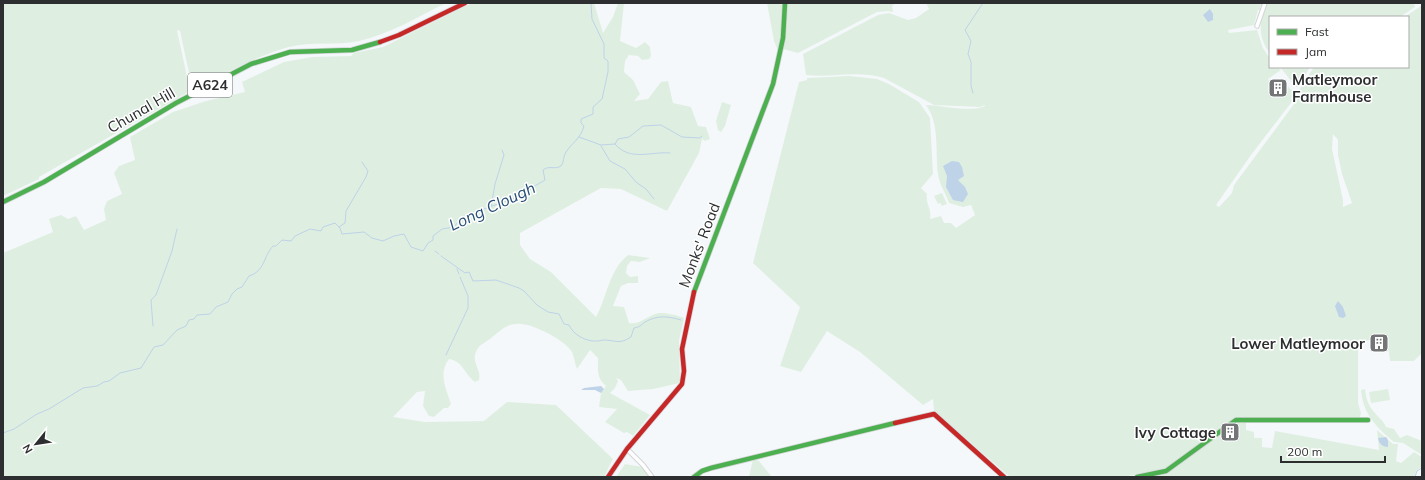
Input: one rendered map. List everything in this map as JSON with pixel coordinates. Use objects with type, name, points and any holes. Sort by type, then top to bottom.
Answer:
[{"type":"street","name":"Chunal Hill","points":[[3,202],[44,182],[169,107],[251,64],[290,52],[361,49],[385,41],[465,3]]},
{"type":"street","name":"Monks' Road","points":[[608,477],[627,449],[682,384],[684,371],[682,349],[694,291],[773,84],[783,38],[785,3]]},
{"type":"street","points":[[1257,26],[1265,3]]},
{"type":"street","points":[[694,477],[702,470],[934,414],[1004,477]]},
{"type":"street","points":[[1137,477],[1169,469],[1236,420],[1368,420]]},
{"type":"street","points":[[627,449],[643,464],[652,477]]},
{"type":"green space","points":[[3,3],[446,3],[404,25],[370,38],[342,43],[298,45],[265,55],[194,90],[192,87],[180,31],[177,30],[190,91],[39,177],[39,179],[3,196]]},
{"type":"green space","points":[[472,3],[594,3],[603,33],[613,17],[618,3],[624,3],[620,41],[636,48],[645,42],[650,47],[651,56],[649,59],[642,60],[638,56],[629,55],[625,61],[624,72],[633,80],[640,94],[634,101],[648,99],[661,82],[668,81],[673,103],[691,107],[698,126],[706,127],[710,139],[705,141],[702,139],[699,153],[667,211],[621,189],[601,188],[520,233],[520,245],[530,259],[551,272],[596,317],[612,276],[628,255],[650,258],[640,262],[631,261],[627,266],[626,273],[630,277],[638,276],[638,283],[628,283],[621,286],[613,306],[624,307],[629,323],[637,323],[659,313],[672,314],[684,318],[679,341],[680,383],[653,389],[628,391],[621,380],[616,378],[618,381],[615,388],[610,393],[650,415],[633,436],[627,432],[624,433],[605,422],[617,409],[599,407],[601,393],[606,386],[599,376],[598,358],[590,350],[577,369],[572,352],[562,342],[547,333],[522,324],[512,324],[505,327],[478,348],[475,361],[479,372],[479,380],[475,382],[458,362],[449,359],[443,375],[445,387],[451,404],[448,408],[444,408],[434,417],[429,416],[423,406],[425,391],[417,392],[393,417],[425,422],[484,421],[507,402],[556,405],[613,459],[604,477],[3,477],[3,253],[53,232],[49,219],[61,215],[68,219],[76,216],[84,230],[106,220],[104,209],[107,201],[122,194],[114,173],[119,166],[135,160],[130,137],[173,112],[206,101],[245,92],[242,82],[284,62],[312,57],[351,56],[354,53],[383,47]]},
{"type":"green space","points":[[767,3],[783,3],[783,31],[778,51],[774,41]]},
{"type":"green space","points":[[788,3],[896,3],[892,6],[893,12],[877,12],[798,53],[783,49]]},
{"type":"green space","points":[[926,3],[1263,3],[1260,10],[1258,10],[1254,25],[1228,30],[1229,33],[1257,30],[1263,48],[1269,57],[1269,68],[1278,68],[1281,70],[1268,79],[1274,95],[1285,92],[1288,86],[1297,95],[1251,155],[1216,205],[1219,207],[1232,193],[1234,185],[1300,96],[1306,97],[1299,90],[1313,68],[1409,68],[1409,16],[1406,16],[1422,5],[1422,353],[1414,361],[1390,361],[1389,352],[1383,335],[1358,344],[1358,403],[1361,413],[1360,417],[1235,418],[1166,469],[1123,477],[1010,477],[934,411],[933,399],[923,405],[860,352],[827,331],[801,372],[780,366],[800,307],[753,263],[799,82],[807,80],[807,78],[849,76],[877,79],[889,84],[919,102],[930,118],[933,174],[921,188],[927,194],[930,219],[941,216],[944,223],[951,223],[956,228],[975,215],[971,205],[963,207],[949,203],[939,178],[935,129],[930,112],[926,105],[972,109],[979,108],[985,105],[980,107],[934,105],[884,78],[874,76],[854,74],[825,76],[806,75],[803,54],[878,15],[889,13],[908,20],[916,18],[929,9]],"holes":[[[1333,134],[1338,140],[1338,155],[1342,174],[1352,203],[1343,207],[1343,200],[1332,149]]]},
{"type":"green space","points":[[1267,3],[1416,3],[1414,4],[1415,7],[1402,16],[1269,16],[1269,52],[1261,35],[1262,17]]},
{"type":"green space","points":[[1281,68],[1309,68],[1299,86],[1296,87]]},
{"type":"green space","points":[[722,102],[731,105],[725,126],[721,132],[718,130],[716,121]]},
{"type":"green space","points":[[942,193],[947,204],[942,206],[940,203],[938,204],[934,196]]},
{"type":"green space","points":[[1365,389],[1370,407],[1386,427],[1394,429],[1400,438],[1407,435],[1422,441],[1422,455],[1403,443],[1394,442],[1376,425],[1364,406],[1361,390]]},
{"type":"green space","points":[[1388,389],[1390,400],[1371,403],[1369,392]]},
{"type":"green space","points":[[1237,422],[1246,422],[1246,430],[1254,432],[1254,438],[1262,438],[1262,447],[1272,448],[1275,431],[1379,450],[1377,430],[1393,444],[1398,444],[1396,461],[1401,463],[1414,452],[1422,457],[1422,467],[1417,470],[1414,477],[1147,477],[1172,470],[1226,428],[1228,438],[1238,437]]},
{"type":"green space","points":[[753,459],[759,461],[772,477],[749,477]]},
{"type":"green space","points":[[625,464],[642,467],[649,477],[616,477]]},
{"type":"water","points":[[1210,9],[1213,14],[1213,20],[1208,22],[1203,15]]},
{"type":"water","points":[[952,161],[959,162],[962,167],[964,176],[958,180],[965,187],[968,194],[963,202],[953,200],[946,187],[947,176],[943,166]]},
{"type":"water","points":[[1338,301],[1343,307],[1346,316],[1343,318],[1339,317],[1335,306]]},
{"type":"water","points":[[601,386],[604,389],[601,393],[595,390],[581,390],[584,388]]},
{"type":"water","points":[[1386,437],[1388,440],[1388,447],[1381,444],[1378,438]]},
{"type":"waterway","name":"Long Clough","points":[[3,433],[14,429],[83,388],[97,386],[109,381],[120,373],[141,368],[154,347],[163,345],[177,330],[186,326],[189,320],[194,319],[197,315],[210,314],[216,307],[228,302],[232,294],[237,289],[242,287],[249,276],[258,271],[273,246],[276,246],[282,240],[291,241],[295,236],[310,229],[321,231],[323,227],[335,223],[340,228],[342,234],[364,232],[372,238],[383,241],[394,236],[404,234],[411,247],[423,251],[428,243],[433,240],[433,236],[442,229],[454,227],[458,222],[484,209],[525,194],[545,180],[543,170],[561,166],[564,155],[583,130],[584,126],[581,123],[581,119],[593,114],[593,107],[602,99],[608,72],[608,61],[604,58],[604,44],[592,19],[591,3]]},
{"type":"waterway","points":[[973,93],[971,86],[971,62],[968,54],[971,41],[965,30],[983,3]]},
{"type":"waterway","points":[[579,137],[601,145],[615,144],[618,139],[629,137],[643,126],[661,125],[682,137],[700,138],[702,136]]},
{"type":"waterway","points":[[615,144],[627,153],[670,153]]},
{"type":"waterway","points":[[601,146],[610,161],[625,169],[654,199]]},
{"type":"waterway","points":[[491,207],[495,184],[504,155],[502,150]]},
{"type":"waterway","points":[[339,227],[345,223],[346,211],[366,177],[368,171],[362,162]]},
{"type":"waterway","points":[[153,326],[151,300],[156,295],[172,251],[177,229]]},
{"type":"waterway","points":[[435,251],[439,254]]},
{"type":"waterway","points":[[441,256],[465,273],[469,272],[473,281],[496,280],[519,288],[524,291],[537,305],[548,312],[559,314],[564,324],[569,325],[577,335],[589,340],[623,341],[631,337],[634,328],[654,318],[663,317],[681,320]]},
{"type":"waterway","points":[[457,269],[459,274]]},
{"type":"waterway","points":[[446,355],[468,308],[468,296],[460,277]]},
{"type":"waterway","points":[[1415,477],[1417,471],[1422,468]]},
{"type":"traffic: fast","points":[[694,292],[773,84],[783,38],[785,3]]},
{"type":"traffic: fast","points":[[3,202],[44,182],[176,103],[251,64],[290,52],[352,50],[380,42]]},
{"type":"traffic: fast","points":[[1137,477],[1166,471],[1236,420],[1368,420]]},
{"type":"traffic: fast","points":[[694,477],[702,471],[711,468],[895,423]]},
{"type":"traffic: jam","points":[[380,42],[399,35],[465,3]]},
{"type":"traffic: jam","points":[[608,477],[627,449],[682,384],[684,371],[682,349],[694,292]]},
{"type":"traffic: jam","points":[[895,423],[934,414],[1004,477]]},
{"type":"place","name":"Matleymoor Farmhouse","points":[[1278,88]]},
{"type":"place","name":"Lower Matleymoor","points":[[1379,343]]},
{"type":"place","name":"Ivy Cottage","points":[[1230,432]]}]
